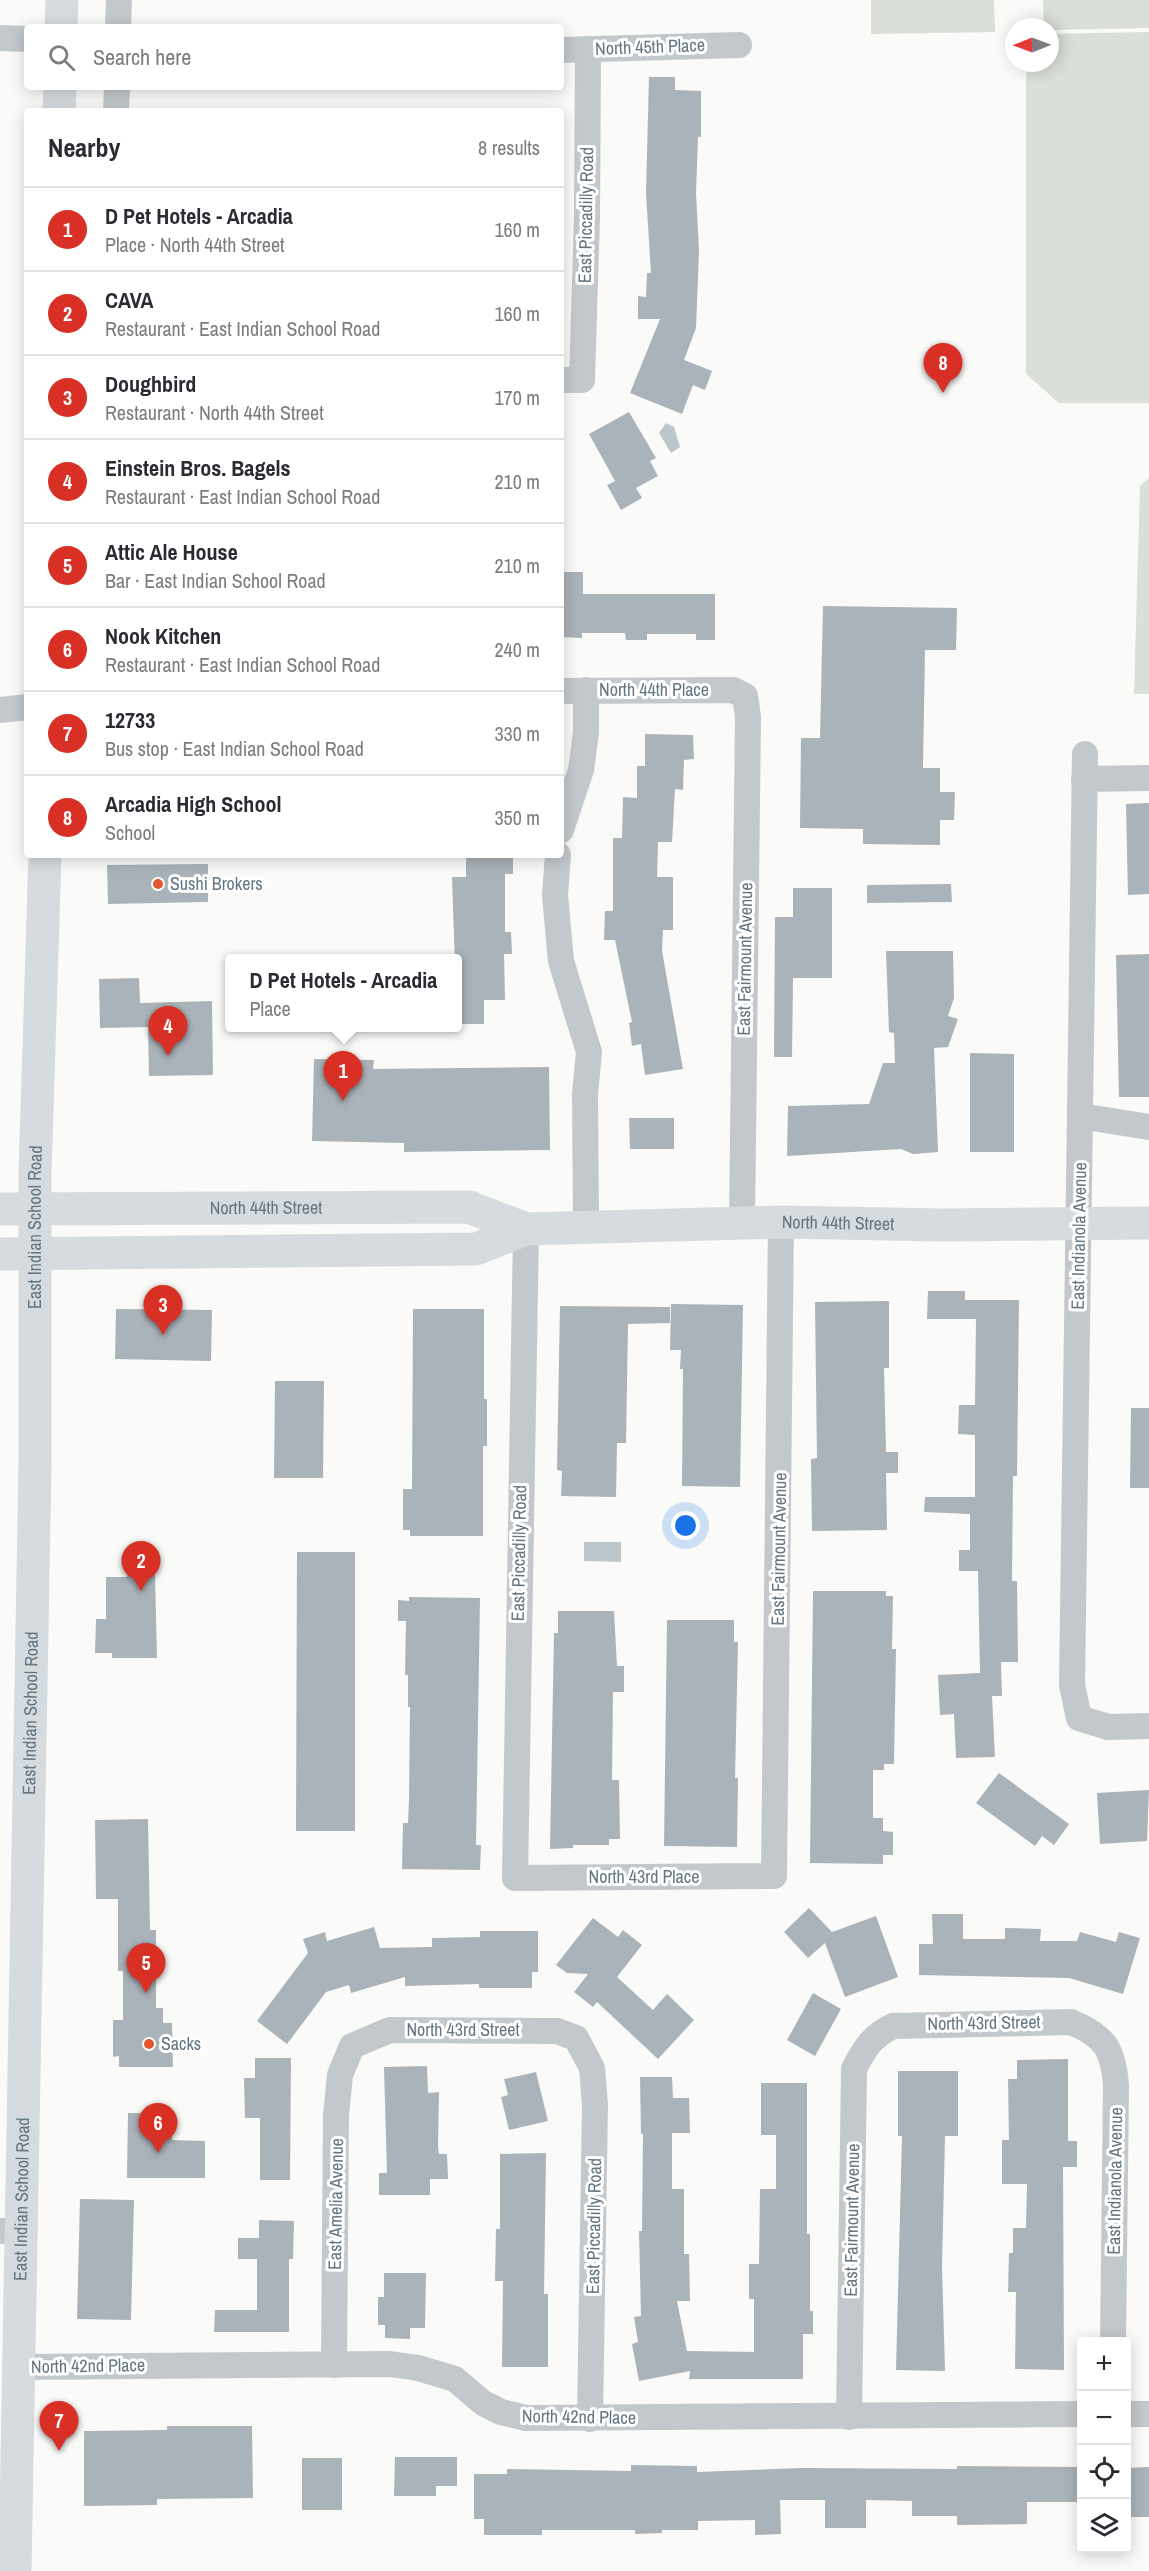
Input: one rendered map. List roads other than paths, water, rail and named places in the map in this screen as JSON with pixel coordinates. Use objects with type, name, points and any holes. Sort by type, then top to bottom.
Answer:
[{"type":"main road","points":[[62,0],[62,24]]},
{"type":"main road","points":[[59,108],[60,90]]},
{"type":"main road","name":"East Indian School Road","points":[[10,2566],[18,2367],[11,2231],[35,1464],[35,1208],[45,858]]},
{"type":"main road","name":"North 44th Street","points":[[0,1209],[469,1207],[526,1229]]},
{"type":"main road","name":"North 44th Street","points":[[0,1254],[476,1249],[526,1229],[742,1223],[1149,1223]]},
{"type":"street","points":[[118,24],[119,0]]},
{"type":"street","points":[[0,38],[24,39]]},
{"type":"street","name":"North 45th Place","points":[[564,50],[739,45]]},
{"type":"street","name":"East Piccadilly Road","points":[[571,380],[587,217],[588,49]]},
{"type":"street","points":[[116,108],[117,90]]},
{"type":"street","points":[[564,821],[581,770],[586,732],[574,690]]},
{"type":"street","name":"North 44th Place","points":[[574,690],[733,690],[745,696]]},
{"type":"street","name":"East Fairmount Avenue","points":[[742,1223],[748,717],[745,696]]},
{"type":"street","points":[[0,710],[24,707]]},
{"type":"street","name":"East Indianola Avenue","points":[[1084,754],[1072,1685],[1079,1718],[1108,1726],[1149,1726]]},
{"type":"street","points":[[1084,779],[1149,778]]},
{"type":"street","points":[[558,858],[555,895],[561,961],[590,1052],[585,1094],[586,1228]]},
{"type":"street","points":[[1080,1116],[1149,1127]]},
{"type":"street","name":"East Fairmount Avenue","points":[[774,1876],[781,1222]]},
{"type":"street","name":"East Piccadilly Road","points":[[515,1878],[526,1229]]},
{"type":"street","name":"North 43rd Place","points":[[515,1878],[774,1876]]},
{"type":"street","name":"North 43rd Street","points":[[879,2032],[893,2026],[1044,2021],[1071,2022],[1089,2029]]},
{"type":"street","name":"East Indianola Avenue","points":[[1089,2029],[1104,2044],[1114,2059],[1113,2337]]},
{"type":"street","name":"North 43rd Street","points":[[352,2046],[390,2030],[538,2030],[557,2031],[576,2038]]},
{"type":"street","name":"East Fairmount Avenue","points":[[849,2417],[854,2069],[866,2046],[879,2032]]},
{"type":"street","name":"East Piccadilly Road","points":[[576,2038],[592,2068],[596,2105],[590,2419]]},
{"type":"street","name":"East Amelia Avenue","points":[[334,2365],[336,2115],[340,2075],[352,2046]]},
{"type":"street","name":"North 42nd Place","points":[[18,2367],[390,2364],[418,2368],[455,2379],[483,2403],[501,2412],[526,2418],[1077,2414]]},
{"type":"street","points":[[1131,2414],[1149,2414]]},
{"type":"place","name":"Arcadia High School","points":[[943,393]]},
{"type":"place","name":"Sushi Brokers","points":[[158,884]]},
{"type":"place","name":"Einstein Bros. Bagels","points":[[168,1056]]},
{"type":"place","name":"D Pet Hotels - Arcadia","points":[[343,1101]]},
{"type":"place","name":"Doughbird","points":[[163,1335]]},
{"type":"place","name":"CAVA","points":[[141,1591]]},
{"type":"place","name":"Attic Ale House","points":[[146,1993]]},
{"type":"place","name":"Sacks","points":[[149,2044]]},
{"type":"place","name":"Nook Kitchen","points":[[158,2153]]},
{"type":"place","name":"12733","points":[[59,2451]]}]
